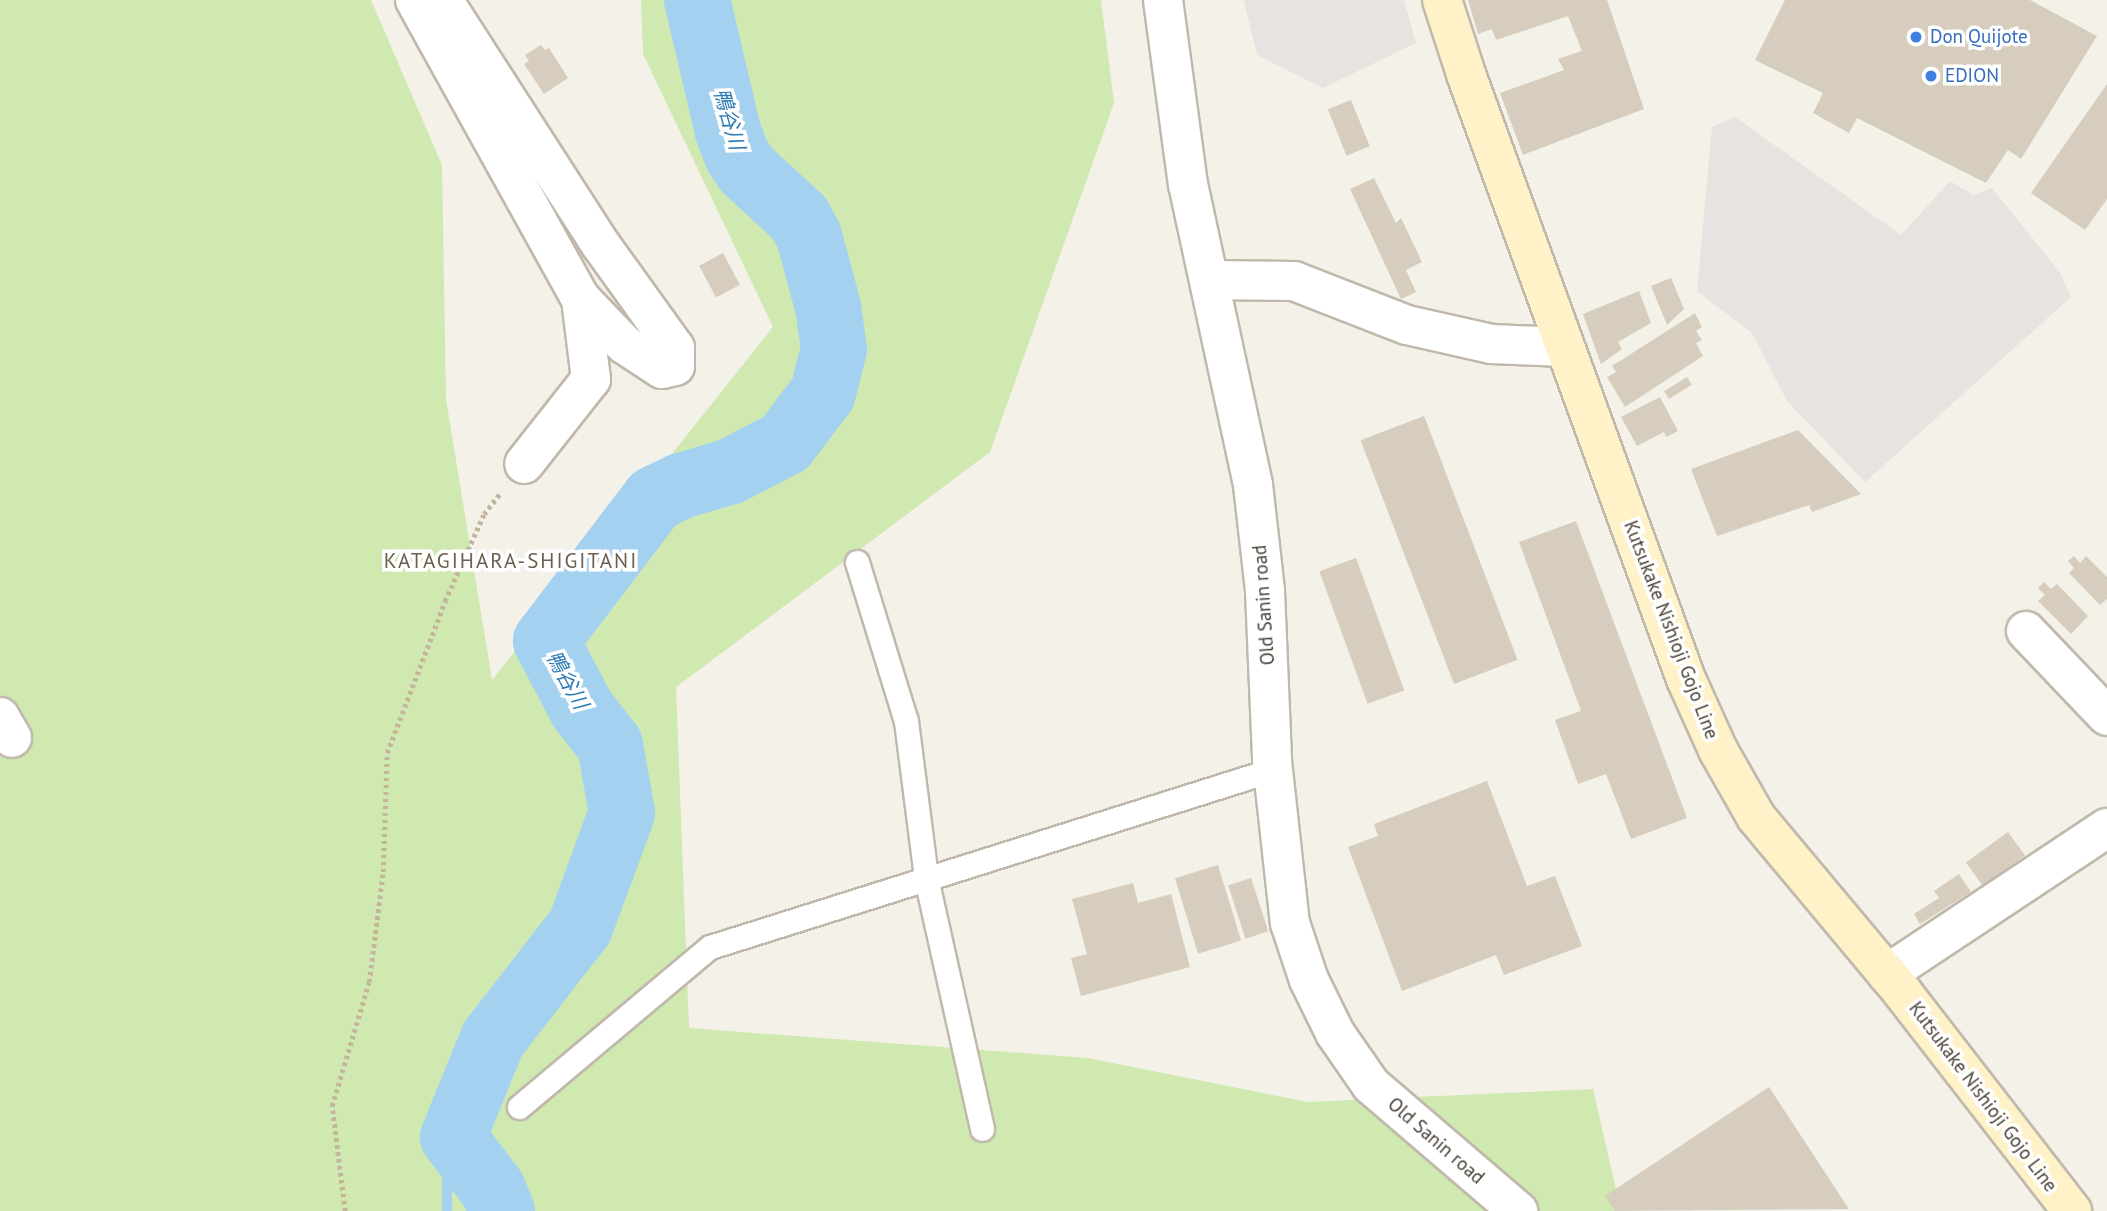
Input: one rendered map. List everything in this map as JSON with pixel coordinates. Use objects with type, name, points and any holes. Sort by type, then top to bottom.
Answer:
[{"type":"main road","name":"Kutsukake Nishioji Gojo Line","points":[[1442,0],[1564,347],[1686,679],[1717,750],[1756,817],[1887,974],[2072,1211]]},
{"type":"street","points":[[415,0],[581,299],[634,351],[662,369],[675,366],[675,348],[601,244],[443,0]]},
{"type":"street","name":"Old Sanin road","points":[[1163,0],[1188,184],[1253,485],[1265,591],[1272,761],[1290,923],[1309,980],[1335,1033],[1371,1086],[1518,1211]]},
{"type":"street","points":[[1210,280],[1294,281],[1407,325],[1491,344],[1564,347]]},
{"type":"street","points":[[524,464],[591,379],[581,299]]},
{"type":"street","points":[[2026,631],[2107,716]]},
{"type":"street","points":[[1887,974],[2107,828]]},
{"type":"lane","points":[[857,562],[906,722],[926,878],[982,1129]]},
{"type":"lane","points":[[519,1107],[710,947],[1275,769]]},
{"type":"path","points":[[345,1211],[331,1106],[369,982],[383,872],[387,752],[445,601],[484,514],[524,464]]},
{"type":"green space","points":[[0,0],[371,0],[442,165],[446,399],[492,680],[773,327],[643,54],[641,0],[1101,0],[1114,103],[990,452],[676,687],[689,1028],[1088,1058],[1308,1102],[1593,1089],[1621,1211],[0,1211]]},
{"type":"shaded area","points":[[1244,0],[1404,0],[1416,43],[1323,88],[1257,55]]},
{"type":"shaded area","points":[[1735,117],[1901,235],[1950,181],[1973,195],[1992,188],[2059,271],[2071,297],[1865,482],[1787,401],[1752,333],[1697,291],[1712,127]]},
{"type":"building","points":[[1468,0],[1607,0],[1644,109],[1523,155],[1500,93],[1564,70],[1558,59],[1582,51],[1568,16],[1496,40],[1492,29],[1478,34]]},
{"type":"building","name":"EDION","points":[[1785,0],[2030,0],[2097,36],[2021,159],[2008,150],[1986,183],[1857,118],[1849,133],[1813,113],[1823,93],[1755,60]]},
{"type":"building","points":[[541,45],[545,50],[549,48],[568,78],[544,94],[524,64],[529,61],[525,55]]},
{"type":"building","points":[[2107,84],[2107,199],[2085,230],[2031,193]]},
{"type":"building","points":[[1351,100],[1370,146],[1347,156],[1328,109]]},
{"type":"building","points":[[1374,178],[1396,223],[1401,218],[1422,262],[1406,270],[1416,292],[1401,299],[1350,189]]},
{"type":"building","points":[[723,253],[740,285],[716,297],[699,266]]},
{"type":"building","points":[[1671,278],[1684,309],[1667,325],[1651,286]]},
{"type":"building","points":[[1639,291],[1651,323],[1618,342],[1622,349],[1601,364],[1583,314]]},
{"type":"building","points":[[1695,313],[1702,327],[1696,331],[1702,340],[1696,343],[1703,356],[1625,407],[1607,377],[1616,372],[1612,366]]},
{"type":"building","points":[[1687,377],[1692,385],[1669,399],[1664,391]]},
{"type":"building","points":[[1660,397],[1678,431],[1666,437],[1664,432],[1637,446],[1621,417]]},
{"type":"building","points":[[1424,416],[1518,660],[1454,684],[1361,440]]},
{"type":"building","points":[[1798,430],[1861,494],[1812,512],[1809,505],[1717,536],[1691,469]]},
{"type":"building","points":[[1576,521],[1687,818],[1631,839],[1606,774],[1578,784],[1555,720],[1581,711],[1519,542]]},
{"type":"building","points":[[2074,556],[2080,563],[2086,556],[2107,577],[2107,599],[2100,605],[2069,573],[2074,568],[2068,561]]},
{"type":"building","points":[[1356,558],[1404,690],[1368,704],[1319,571]]},
{"type":"building","points":[[2044,582],[2051,589],[2057,584],[2088,616],[2071,634],[2038,601],[2045,595],[2038,588]]},
{"type":"building","points":[[1487,781],[1527,886],[1555,876],[1582,946],[1504,975],[1496,955],[1402,991],[1348,847],[1378,836],[1374,824]]},
{"type":"building","points":[[2008,832],[2025,855],[1983,886],[1966,863]]},
{"type":"building","points":[[1218,865],[1241,941],[1198,954],[1175,878]]},
{"type":"building","points":[[1959,874],[1971,892],[1920,924],[1914,914],[1939,898],[1934,891]]},
{"type":"building","points":[[1251,878],[1268,931],[1245,939],[1228,885]]},
{"type":"building","points":[[1133,883],[1138,903],[1171,894],[1190,967],[1081,996],[1071,958],[1087,954],[1072,899]]},
{"type":"building","points":[[1769,1087],[1849,1209],[1615,1211],[1605,1196]]},
{"type":"waterway","name":"鴨谷川","points":[[502,1211],[492,1188],[453,1137],[493,1039],[580,927],[622,813],[610,745],[582,709],[546,641],[654,499],[681,486],[731,471],[785,443],[823,393],[834,349],[828,307],[809,236],[799,218],[747,170],[737,155],[728,131],[697,0]]},
{"type":"waterway","points":[[447,1211],[447,1179],[453,1137]]},
{"type":"place","name":"Don Quijote","points":[[1916,37]]},
{"type":"place","name":"EDION","points":[[1931,76]]},
{"type":"district","name":"KATAGIHARA-SHIGITANI","points":[[511,561]]}]
